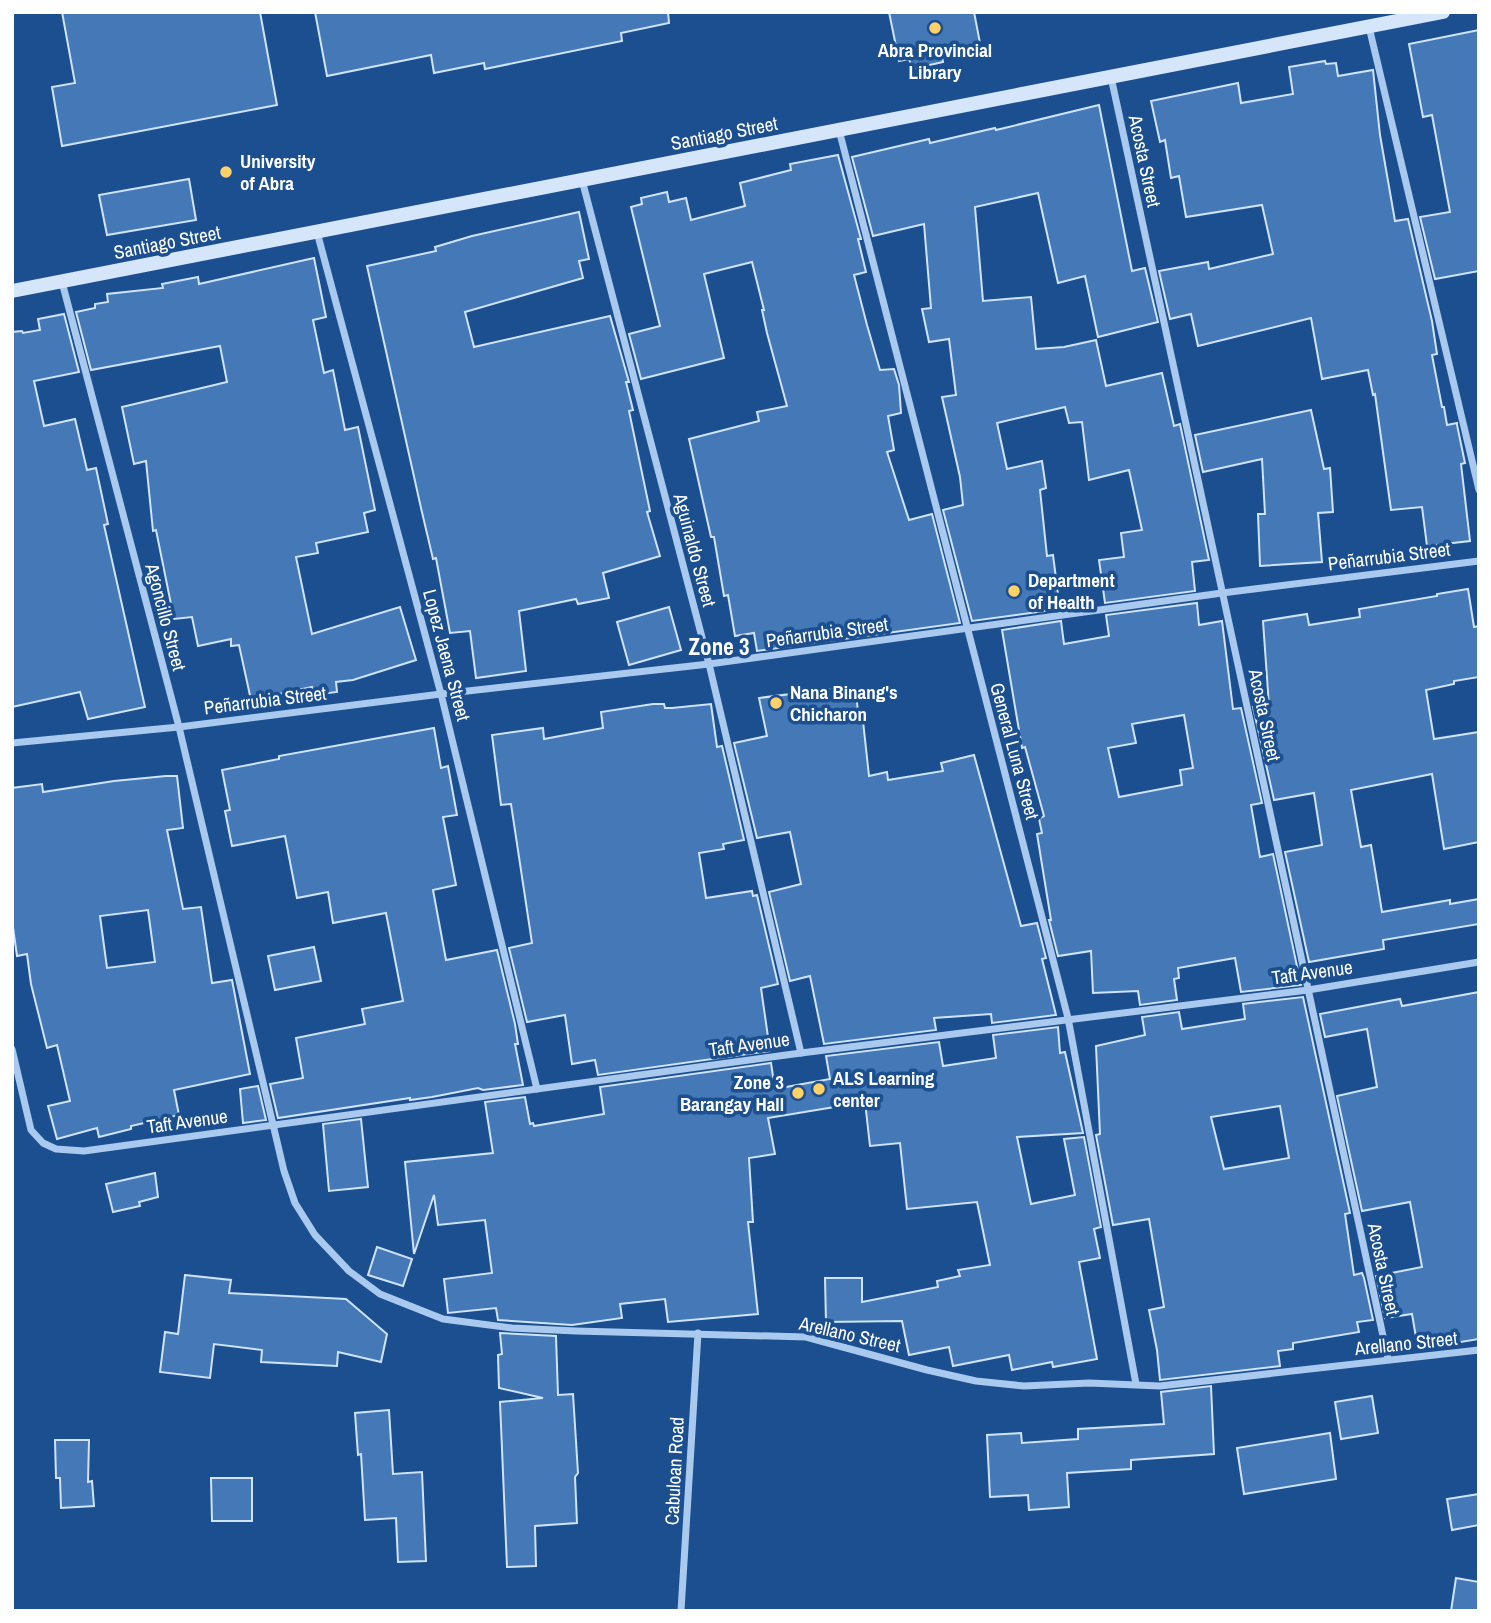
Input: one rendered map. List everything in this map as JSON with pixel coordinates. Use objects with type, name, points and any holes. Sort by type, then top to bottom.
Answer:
[{"type":"street","name":"Santiago Street","points":[[12,291],[1443,12]]},
{"type":"street","points":[[1369,27],[1479,490]]},
{"type":"street","name":"Acosta Street","points":[[1111,77],[1388,1359]]},
{"type":"street","name":"General Luna Street","points":[[839,130],[1068,1018],[1136,1384]]},
{"type":"street","name":"Aguinaldo Street","points":[[582,180],[709,664],[801,1052]]},
{"type":"street","name":"Lopez Jaena Street","points":[[317,232],[441,694],[537,1088]]},
{"type":"street","name":"Agoncillo Street","points":[[62,282],[179,727],[274,1124]]},
{"type":"street","name":"Peñarrubia Street","points":[[12,743],[179,727],[709,664],[1222,593],[1479,561]]},
{"type":"street","name":"Taft Avenue","points":[[12,1049],[31,1130],[43,1143],[56,1149],[84,1151],[801,1052],[1308,990],[1479,962]]},
{"type":"street","name":"Arellano Street","points":[[274,1124],[284,1171],[295,1203],[315,1235],[349,1271],[380,1294],[443,1319],[512,1328],[576,1331],[806,1336],[927,1370],[984,1382],[1024,1386],[1089,1383],[1160,1386],[1479,1350]]},
{"type":"street","name":"Cabuloan Road","points":[[681,1611],[698,1333]]},
{"type":"building","points":[[62,12],[260,12],[277,105],[62,146],[52,87],[75,83]]},
{"type":"building","points":[[315,12],[668,12],[669,23],[621,33],[622,41],[485,69],[484,63],[434,73],[431,55],[327,76]]},
{"type":"building","name":"Abra Provincial Library","points":[[889,12],[974,12],[980,43],[941,52],[943,62],[912,69],[909,59],[899,61]]},
{"type":"building","points":[[1479,30],[1479,271],[1435,279],[1420,217],[1450,212],[1432,115],[1423,117],[1409,44]]},
{"type":"building","points":[[1325,61],[1326,64],[1336,63],[1338,76],[1373,70],[1380,135],[1395,221],[1408,219],[1432,321],[1437,354],[1432,355],[1442,407],[1447,425],[1457,423],[1465,463],[1461,464],[1470,541],[1427,546],[1422,507],[1391,510],[1375,394],[1373,395],[1368,370],[1322,379],[1311,318],[1198,346],[1191,314],[1170,319],[1159,271],[1208,262],[1209,269],[1273,254],[1262,205],[1186,217],[1179,176],[1171,178],[1165,140],[1160,142],[1151,101],[1238,83],[1241,103],[1293,94],[1289,67]]},
{"type":"building","points":[[1099,105],[1132,271],[1145,268],[1158,322],[1098,337],[1085,276],[1058,283],[1038,193],[975,207],[983,301],[1031,297],[1036,349],[1064,347],[1096,340],[1106,386],[1162,373],[1174,426],[1180,424],[1209,560],[1192,562],[1195,591],[1105,603],[1099,560],[1124,557],[1121,533],[1142,530],[1129,470],[1089,480],[1082,422],[1069,423],[1065,407],[997,423],[1007,469],[1042,461],[1046,488],[1040,490],[1047,556],[1053,555],[1060,609],[972,621],[943,510],[963,505],[960,477],[942,397],[956,395],[949,339],[929,342],[922,309],[931,308],[924,224],[873,236],[852,157],[929,139],[930,143],[995,128],[996,130]]},
{"type":"building","points":[[838,155],[861,239],[858,239],[866,272],[854,275],[867,325],[880,370],[894,369],[899,385],[901,413],[888,416],[894,450],[887,452],[909,520],[932,514],[960,623],[757,651],[754,633],[735,636],[728,595],[724,596],[714,537],[711,537],[689,439],[759,421],[757,412],[787,406],[767,333],[752,262],[704,274],[724,358],[641,379],[629,334],[660,326],[631,207],[642,204],[641,198],[667,192],[669,202],[686,198],[691,220],[745,206],[740,183],[791,170],[790,164]]},
{"type":"building","points":[[189,179],[196,220],[107,235],[99,195]]},
{"type":"building","points":[[579,212],[589,259],[579,261],[583,278],[465,312],[474,347],[610,316],[629,382],[626,382],[633,410],[629,411],[650,511],[647,512],[660,556],[603,573],[609,598],[578,604],[576,599],[519,611],[526,671],[476,678],[470,631],[450,633],[436,558],[433,559],[367,266],[436,251],[435,247],[472,236]]},
{"type":"building","points":[[314,258],[326,317],[313,320],[324,373],[333,370],[345,430],[358,427],[375,510],[364,513],[368,532],[316,543],[318,553],[296,557],[312,634],[400,607],[416,660],[353,680],[336,682],[337,692],[313,695],[312,687],[251,700],[239,645],[231,646],[231,639],[198,646],[192,617],[174,619],[156,530],[153,531],[146,461],[134,464],[122,407],[227,382],[220,346],[91,370],[76,312],[108,302],[107,294],[163,288],[162,284],[198,277],[199,284]]},
{"type":"building","points":[[64,314],[79,372],[34,381],[44,426],[75,419],[87,470],[96,468],[108,524],[104,525],[145,707],[88,719],[80,692],[12,707],[12,332],[40,330],[38,319]]},
{"type":"building","points":[[1311,410],[1324,469],[1330,468],[1333,512],[1318,513],[1322,562],[1260,566],[1258,514],[1265,514],[1262,459],[1203,472],[1195,435]]},
{"type":"building","points":[[1468,589],[1474,627],[1479,626],[1479,677],[1426,690],[1434,739],[1479,732],[1479,842],[1444,849],[1432,774],[1351,790],[1361,847],[1371,845],[1382,912],[1450,900],[1450,904],[1479,899],[1479,924],[1383,940],[1384,949],[1309,962],[1285,852],[1322,845],[1314,793],[1274,800],[1253,707],[1269,706],[1263,621],[1307,614],[1309,625],[1360,617],[1359,609]]},
{"type":"building","points":[[1197,603],[1199,625],[1222,621],[1233,709],[1241,708],[1262,803],[1251,805],[1260,857],[1273,854],[1301,985],[1241,992],[1235,958],[1178,968],[1179,978],[1174,979],[1177,1000],[1140,1005],[1138,991],[1093,993],[1091,951],[1058,956],[1049,920],[1037,834],[1042,833],[1039,819],[1044,816],[1025,747],[1022,748],[1002,630],[1061,621],[1064,644],[1109,636],[1106,615]],"holes":[[[1184,715],[1193,768],[1180,770],[1182,785],[1119,797],[1108,748],[1136,743],[1132,724]]]},
{"type":"building","points":[[669,607],[681,650],[629,665],[617,622]]},
{"type":"building","points":[[839,688],[839,695],[856,693],[859,721],[863,721],[869,776],[887,772],[888,780],[943,771],[941,763],[974,755],[1021,926],[1037,923],[1046,958],[1042,959],[1056,1015],[992,1023],[991,1014],[934,1018],[936,1030],[824,1044],[810,976],[790,981],[769,892],[801,884],[790,832],[757,838],[734,743],[767,736],[759,698]]},
{"type":"building","points":[[664,704],[665,708],[672,708],[711,704],[717,747],[722,746],[744,840],[723,844],[724,849],[699,853],[706,898],[752,891],[753,896],[757,895],[778,984],[761,988],[770,1051],[598,1075],[595,1060],[572,1064],[565,1015],[527,1022],[509,948],[532,943],[511,804],[501,805],[492,735],[543,728],[544,739],[603,728],[601,712]]},
{"type":"building","points":[[434,728],[441,768],[448,766],[457,815],[443,817],[456,885],[433,890],[446,960],[497,950],[515,1024],[518,1044],[515,1044],[523,1085],[483,1090],[478,1088],[278,1118],[270,1084],[303,1078],[296,1038],[365,1024],[362,1009],[403,1001],[386,913],[333,923],[328,892],[297,898],[285,836],[232,846],[225,811],[230,810],[222,770],[279,759],[279,756]]},
{"type":"building","points":[[177,776],[183,828],[167,830],[183,909],[201,907],[212,983],[232,980],[250,1074],[174,1090],[179,1115],[131,1126],[131,1129],[99,1137],[97,1128],[57,1139],[48,1106],[70,1101],[57,1045],[47,1048],[31,984],[27,954],[17,956],[12,920],[12,788],[42,784],[43,792],[114,781]],"holes":[[[148,910],[155,962],[107,968],[100,916]]]},
{"type":"building","points":[[314,947],[321,981],[275,990],[268,956]]},
{"type":"building","points":[[1479,992],[1479,1339],[1418,1349],[1412,1314],[1385,1318],[1376,1276],[1422,1267],[1410,1202],[1362,1211],[1337,1096],[1377,1087],[1367,1029],[1325,1037],[1320,1014],[1400,999],[1402,1006]]},
{"type":"building","points":[[1303,997],[1350,1213],[1345,1214],[1354,1275],[1362,1273],[1373,1320],[1357,1322],[1359,1332],[1293,1343],[1293,1349],[1278,1351],[1280,1366],[1160,1380],[1149,1310],[1164,1307],[1149,1219],[1113,1225],[1096,1135],[1100,1134],[1096,1046],[1145,1035],[1142,1017],[1179,1012],[1182,1029],[1245,1019],[1243,1004]],"holes":[[[1280,1106],[1289,1158],[1224,1169],[1211,1117]]]},
{"type":"building","points":[[1058,1027],[1060,1053],[1065,1052],[1083,1133],[1017,1137],[1031,1204],[1075,1195],[1064,1139],[1084,1137],[1101,1227],[1094,1229],[1100,1258],[1079,1262],[1097,1359],[1053,1367],[1052,1362],[1012,1370],[1009,1355],[953,1366],[949,1347],[909,1355],[902,1321],[826,1322],[825,1278],[862,1278],[862,1302],[938,1287],[937,1281],[960,1276],[958,1270],[990,1265],[977,1202],[907,1209],[900,1143],[870,1146],[865,1102],[768,1118],[775,1154],[749,1158],[753,1222],[748,1222],[758,1314],[668,1322],[665,1299],[620,1304],[622,1318],[572,1325],[498,1320],[496,1308],[448,1313],[444,1279],[492,1273],[485,1220],[438,1225],[434,1195],[414,1254],[405,1162],[493,1153],[485,1102],[525,1097],[530,1124],[533,1123],[534,1126],[604,1114],[600,1087],[771,1063],[775,1089],[830,1079],[826,1056],[939,1042],[943,1066],[996,1058],[993,1035]]},
{"type":"building","points":[[258,1086],[266,1120],[243,1123],[240,1089]]},
{"type":"building","points":[[361,1119],[368,1187],[329,1191],[323,1124]]},
{"type":"building","points":[[155,1173],[158,1197],[139,1202],[140,1206],[113,1212],[106,1184]]},
{"type":"building","points":[[377,1247],[412,1259],[403,1286],[368,1275]]},
{"type":"building","points":[[185,1275],[231,1280],[229,1293],[346,1299],[387,1334],[381,1362],[338,1352],[337,1366],[261,1362],[262,1350],[214,1344],[210,1378],[160,1372],[165,1332],[178,1334]]},
{"type":"building","points":[[500,1333],[556,1336],[558,1395],[573,1394],[578,1473],[575,1477],[577,1523],[535,1526],[536,1566],[507,1567],[500,1402],[543,1398],[499,1388],[498,1355],[502,1354]]},
{"type":"building","points":[[1211,1386],[1214,1454],[1131,1460],[1131,1469],[1067,1473],[1069,1507],[1029,1510],[1028,1495],[990,1497],[987,1435],[1021,1433],[1022,1443],[1078,1439],[1078,1429],[1164,1424],[1161,1392]]},
{"type":"building","points":[[1372,1396],[1378,1433],[1341,1439],[1335,1402]]},
{"type":"building","points":[[389,1410],[393,1474],[422,1472],[426,1561],[398,1562],[396,1518],[365,1520],[361,1454],[358,1455],[355,1413]]},
{"type":"building","points":[[1330,1433],[1336,1479],[1244,1494],[1237,1448]]},
{"type":"building","points":[[55,1440],[89,1440],[88,1482],[92,1481],[94,1506],[61,1508],[60,1478],[56,1478]]},
{"type":"building","points":[[211,1478],[252,1478],[252,1521],[212,1521]]},
{"type":"building","points":[[1479,1494],[1479,1525],[1452,1530],[1447,1499]]},
{"type":"building","points":[[1456,1578],[1479,1582],[1479,1611],[1451,1611]]},
{"type":"place","name":"Abra Provincial Library","points":[[935,28]]},
{"type":"place","name":"University of Abra","points":[[226,172]]},
{"type":"place","name":"Department of Health","points":[[1014,591]]},
{"type":"place","name":"Nana Binang's Chicharon","points":[[776,703]]},
{"type":"place","name":"ALS Learning center","points":[[819,1089]]},
{"type":"place","name":"Zone 3 Barangay Hall","points":[[798,1093]]},
{"type":"district","name":"Zone 3","points":[[719,647]]}]
